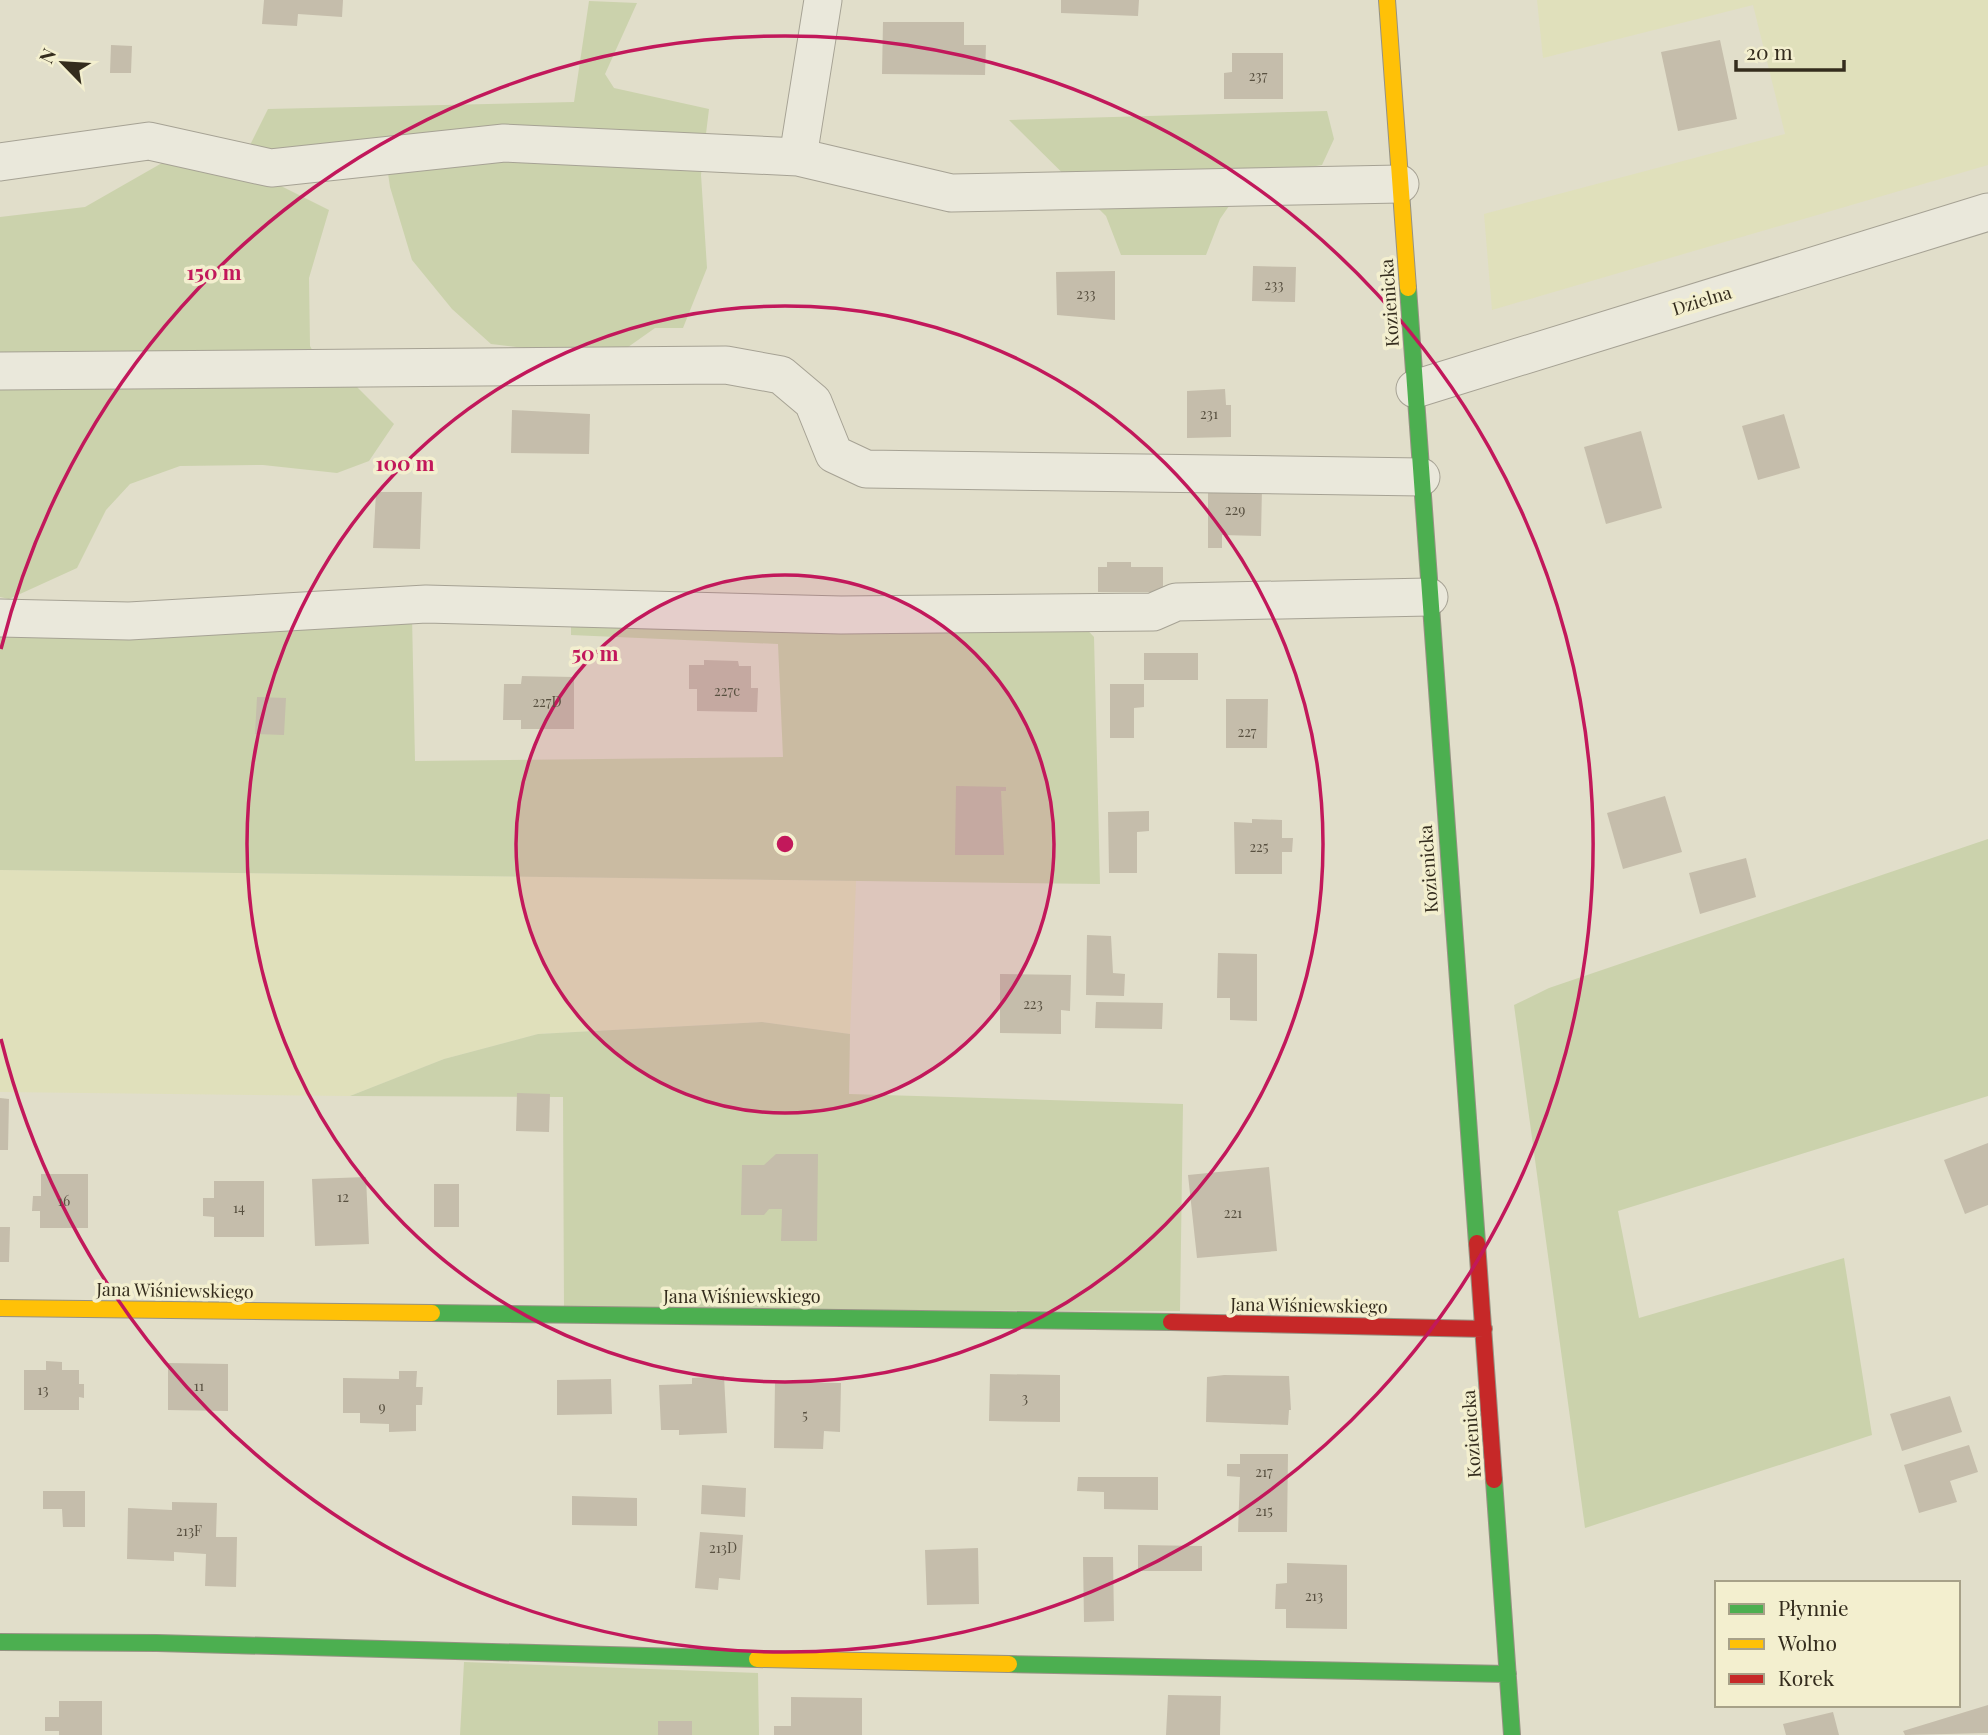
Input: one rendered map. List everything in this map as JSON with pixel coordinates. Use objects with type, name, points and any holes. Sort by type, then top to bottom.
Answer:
[{"type":"street","points":[[797,157],[822,0]]},
{"type":"street","name":"Kozienicka","points":[[1387,0],[1512,1735]]},
{"type":"street","points":[[0,162],[149,141],[271,168],[504,143],[797,157],[951,193],[1400,184]]},
{"type":"street","name":"Dzielna","points":[[1415,389],[1988,212]]},
{"type":"street","points":[[0,371],[726,365],[781,374],[813,402],[834,454],[866,469],[1421,477]]},
{"type":"street","points":[[0,618],[128,621],[426,604],[841,615],[1153,612],[1176,602],[1429,597]]},
{"type":"street","name":"Jana Wiśniewskiego","points":[[0,1308],[1052,1320],[1484,1329]]},
{"type":"street","points":[[0,1642],[157,1643],[834,1661],[1508,1674]]},
{"type":"green space","points":[[1537,0],[1988,0],[1988,165],[1492,310],[1484,214],[1785,134],[1753,5],[1543,58]]},
{"type":"green space","points":[[589,1],[637,3],[605,74],[614,88],[709,109],[701,175],[707,268],[683,328],[655,328],[621,352],[582,355],[491,344],[452,309],[412,260],[390,187],[384,146],[297,154],[250,145],[268,109],[574,102]]},
{"type":"green space","points":[[1327,111],[1334,139],[1322,165],[1249,177],[1220,219],[1206,255],[1121,255],[1106,216],[1009,120]]},
{"type":"green space","points":[[162,163],[213,165],[279,185],[329,210],[309,278],[310,346],[330,382],[357,387],[394,424],[369,461],[337,473],[263,465],[180,466],[130,484],[106,510],[77,568],[9,599],[0,597],[0,217],[85,207]]},
{"type":"green space","points":[[412,616],[415,761],[783,757],[778,644],[571,635],[571,619],[1079,621],[1094,637],[1100,884],[0,870],[0,630]]},
{"type":"green space","points":[[1988,839],[1988,1096],[1618,1211],[1639,1318],[1844,1258],[1872,1435],[1585,1528],[1514,1005],[1549,988]]},
{"type":"green space","points":[[0,870],[856,881],[850,1034],[762,1022],[538,1034],[444,1059],[350,1096],[0,1092]]},
{"type":"green space","points":[[762,1022],[850,1034],[849,1094],[1183,1104],[1180,1311],[564,1310],[563,1097],[350,1096],[444,1059],[538,1034]]},
{"type":"green space","points":[[464,1662],[758,1673],[759,1735],[460,1735]]},
{"type":"building","points":[[264,0],[343,0],[342,17],[298,14],[297,26],[262,24]]},
{"type":"building","points":[[1061,0],[1139,0],[1138,16],[1061,13]]},
{"type":"building","points":[[883,22],[964,22],[964,45],[986,45],[985,75],[882,74]]},
{"type":"building","points":[[1720,40],[1737,119],[1678,131],[1661,52]]},
{"type":"building","points":[[111,45],[132,46],[131,73],[110,73]]},
{"type":"building","points":[[1232,53],[1283,53],[1283,99],[1224,99],[1224,73],[1232,72]]},
{"type":"building","points":[[1253,266],[1296,267],[1295,302],[1252,301]]},
{"type":"building","points":[[1115,271],[1115,320],[1057,315],[1056,272]]},
{"type":"building","points":[[1225,389],[1226,405],[1231,405],[1231,437],[1187,438],[1187,391]]},
{"type":"building","points":[[512,410],[590,414],[589,454],[511,453]]},
{"type":"building","points":[[1784,414],[1800,468],[1758,480],[1742,426]]},
{"type":"building","points":[[1641,431],[1662,508],[1606,524],[1584,447]]},
{"type":"building","points":[[1208,486],[1262,487],[1261,536],[1222,535],[1222,548],[1208,548]]},
{"type":"building","points":[[376,492],[422,492],[420,549],[373,548]]},
{"type":"building","points":[[1107,562],[1131,562],[1131,567],[1163,567],[1163,592],[1098,592],[1098,567],[1107,567]]},
{"type":"building","points":[[1144,653],[1198,653],[1198,680],[1144,680]]},
{"type":"building","points":[[704,660],[738,661],[739,666],[751,666],[751,688],[758,688],[757,712],[697,711],[697,689],[689,689],[689,665],[704,665]]},
{"type":"building","points":[[522,676],[574,677],[574,729],[521,729],[521,720],[503,720],[504,684],[521,684]]},
{"type":"building","points":[[1110,684],[1144,684],[1144,707],[1134,708],[1134,738],[1110,738]]},
{"type":"building","points":[[257,697],[286,698],[284,735],[255,734]]},
{"type":"building","points":[[1226,699],[1268,699],[1267,748],[1226,748]]},
{"type":"building","points":[[956,786],[1006,787],[1006,791],[1001,791],[1004,855],[955,855]]},
{"type":"building","points":[[1665,796],[1682,852],[1623,869],[1607,813]]},
{"type":"building","points":[[1149,811],[1149,831],[1137,832],[1137,873],[1109,873],[1108,812]]},
{"type":"building","points":[[1252,819],[1282,820],[1282,838],[1293,838],[1292,852],[1282,852],[1282,874],[1235,874],[1234,822],[1252,823]]},
{"type":"building","points":[[1746,858],[1756,897],[1700,914],[1689,873]]},
{"type":"building","points":[[1087,935],[1111,936],[1113,973],[1125,974],[1124,996],[1086,995]]},
{"type":"building","points":[[1218,953],[1257,954],[1257,1021],[1230,1020],[1230,998],[1217,998]]},
{"type":"building","points":[[1000,974],[1071,975],[1070,1011],[1061,1010],[1061,1034],[1000,1033]]},
{"type":"building","points":[[1096,1002],[1163,1003],[1162,1029],[1095,1028]]},
{"type":"building","points":[[517,1093],[550,1094],[549,1132],[516,1131]]},
{"type":"building","points":[[0,1098],[9,1099],[8,1150],[0,1150]]},
{"type":"building","points":[[1988,1143],[1988,1205],[1965,1214],[1944,1160]]},
{"type":"building","points":[[776,1154],[818,1154],[817,1241],[781,1241],[782,1209],[769,1209],[764,1215],[741,1215],[742,1165],[764,1165]]},
{"type":"building","points":[[1269,1167],[1277,1251],[1197,1258],[1188,1175]]},
{"type":"building","points":[[41,1174],[88,1174],[88,1228],[40,1228],[40,1211],[32,1211],[33,1196],[41,1196]]},
{"type":"building","points":[[366,1177],[369,1244],[315,1246],[312,1179]]},
{"type":"building","points":[[214,1181],[264,1181],[264,1237],[214,1237],[214,1217],[203,1216],[203,1198],[214,1198]]},
{"type":"building","points":[[434,1184],[459,1184],[459,1227],[434,1227]]},
{"type":"building","points":[[0,1227],[10,1227],[9,1262],[0,1262]]},
{"type":"building","points":[[46,1361],[62,1362],[62,1370],[79,1370],[79,1384],[84,1384],[84,1398],[79,1397],[79,1410],[24,1410],[24,1370],[46,1370]]},
{"type":"building","points":[[168,1363],[228,1364],[228,1411],[168,1410]]},
{"type":"building","points":[[399,1371],[417,1371],[416,1387],[423,1387],[422,1405],[416,1405],[416,1431],[389,1432],[389,1424],[360,1423],[360,1413],[343,1413],[343,1378],[399,1379]]},
{"type":"building","points":[[990,1374],[1060,1375],[1060,1422],[989,1421]]},
{"type":"building","points":[[724,1376],[727,1433],[679,1435],[679,1430],[661,1430],[659,1385],[692,1384],[692,1378]]},
{"type":"building","points":[[1289,1376],[1291,1410],[1288,1425],[1206,1422],[1207,1377]]},
{"type":"building","points":[[611,1379],[612,1414],[557,1415],[557,1380]]},
{"type":"building","points":[[775,1382],[841,1383],[840,1432],[824,1431],[823,1449],[774,1448]]},
{"type":"building","points":[[1950,1396],[1962,1432],[1902,1451],[1890,1414]]},
{"type":"building","points":[[1969,1445],[1978,1472],[1950,1481],[1957,1502],[1919,1513],[1904,1465]]},
{"type":"building","points":[[1240,1454],[1288,1454],[1287,1532],[1238,1532],[1240,1477],[1227,1476],[1227,1464],[1240,1464]]},
{"type":"building","points":[[1078,1477],[1158,1477],[1158,1510],[1104,1509],[1104,1492],[1077,1491]]},
{"type":"building","points":[[702,1485],[746,1488],[745,1517],[701,1514]]},
{"type":"building","points":[[43,1491],[85,1491],[85,1527],[63,1527],[62,1509],[43,1509]]},
{"type":"building","points":[[572,1496],[637,1498],[637,1526],[572,1525]]},
{"type":"building","points":[[172,1502],[217,1503],[216,1537],[237,1537],[236,1587],[205,1586],[206,1554],[174,1552],[174,1561],[127,1559],[128,1508],[172,1510]]},
{"type":"building","points":[[700,1532],[743,1535],[740,1580],[719,1578],[718,1590],[695,1588]]},
{"type":"building","points":[[1138,1545],[1202,1546],[1202,1571],[1138,1571]]},
{"type":"building","points":[[978,1548],[979,1604],[927,1605],[925,1550]]},
{"type":"building","points":[[1083,1557],[1113,1557],[1114,1621],[1084,1622]]},
{"type":"building","points":[[1287,1563],[1347,1565],[1347,1629],[1286,1628],[1286,1609],[1275,1609],[1276,1584],[1287,1583]]},
{"type":"building","points":[[1168,1695],[1221,1696],[1220,1735],[1166,1735]]},
{"type":"building","points":[[791,1697],[862,1698],[862,1735],[774,1735],[774,1726],[791,1726]]},
{"type":"building","points":[[59,1701],[102,1701],[102,1735],[59,1735],[59,1731],[45,1731],[45,1717],[59,1717]]},
{"type":"building","points":[[1988,1705],[1988,1733],[1905,1735],[1903,1731]]},
{"type":"building","points":[[1833,1712],[1839,1735],[1786,1735],[1783,1724]]},
{"type":"building","points":[[658,1721],[692,1721],[692,1735],[658,1735]]},
{"type":"traffic: fast","points":[[1408,288],[1477,1243]]},
{"type":"traffic: fast","points":[[432,1313],[1171,1322]]},
{"type":"traffic: fast","points":[[1494,1480],[1512,1735]]},
{"type":"traffic: fast","points":[[0,1642],[157,1643],[757,1659]]},
{"type":"traffic: fast","points":[[1009,1664],[1508,1674]]},
{"type":"traffic: slow","points":[[1387,0],[1408,288]]},
{"type":"traffic: slow","points":[[0,1308],[432,1313]]},
{"type":"traffic: slow","points":[[757,1659],[1009,1664]]},
{"type":"traffic: jam","points":[[1477,1243],[1494,1480]]},
{"type":"traffic: jam","points":[[1171,1322],[1484,1329]]}]
